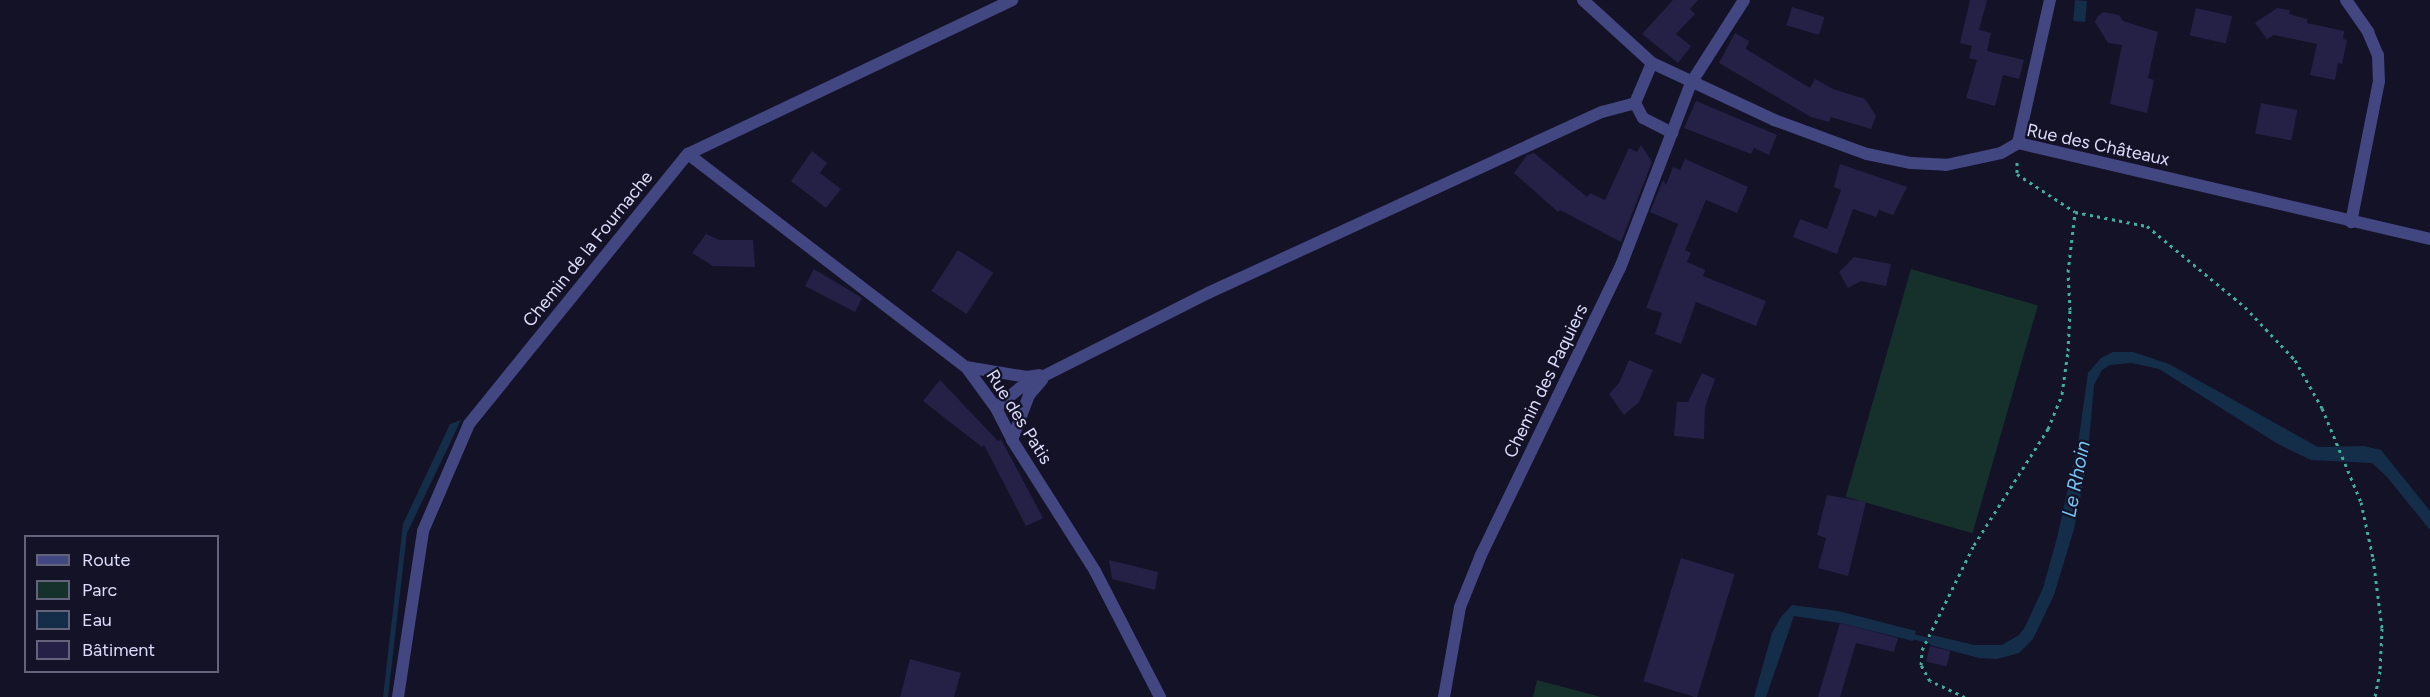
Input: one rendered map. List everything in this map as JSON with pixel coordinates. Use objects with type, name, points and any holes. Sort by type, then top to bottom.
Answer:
[{"type":"street","name":"Chemin de la Fournache","points":[[398,697],[423,531],[469,424],[688,154],[1012,0]]},
{"type":"street","name":"Rue des Châteaux","points":[[1583,0],[1652,63],[1774,120],[1866,154],[1893,161],[1946,165],[1990,156],[2018,143],[2430,239]]},
{"type":"street","name":"Chemin des Paquiers","points":[[1444,697],[1460,607],[1477,566],[1620,268],[1691,83],[1744,0]]},
{"type":"street","points":[[2018,143],[2050,0]]},
{"type":"street","points":[[2346,0],[2354,7],[2378,56],[2379,81],[2351,222]]},
{"type":"street","points":[[1635,103],[1652,63]]},
{"type":"street","points":[[1635,103],[1643,118],[1672,133]]},
{"type":"street","points":[[996,408],[1020,388],[1046,374],[1219,288],[1602,112],[1635,103]]},
{"type":"street","name":"Rue des Patis","points":[[688,154],[966,367],[996,408],[1012,440],[1095,571],[1160,697]]},
{"type":"street","points":[[966,367],[1027,377],[1046,374]]},
{"type":"street","points":[[1012,440],[1029,395],[1046,374]]},
{"type":"path","points":[[2018,143],[2017,174],[2075,212],[2147,226],[2193,261],[2245,307],[2295,360],[2322,408],[2361,502],[2373,558],[2382,628],[2380,671],[2375,697]]},
{"type":"path","points":[[1965,697],[1929,681],[1921,666],[1922,650],[1974,545],[2048,429],[2062,394],[2068,351],[2070,310],[2068,272],[2075,212]]},
{"type":"green space","points":[[1911,269],[2038,305],[1973,533],[1846,497]]},
{"type":"green space","points":[[1537,680],[1601,697],[1533,697]]},
{"type":"water","points":[[2075,0],[2087,1],[2085,22],[2073,21]]},
{"type":"water","points":[[2113,352],[2133,352],[2169,364],[2318,447],[2364,446],[2381,450],[2430,511],[2430,530],[2387,477],[2372,463],[2311,460],[2278,444],[2159,369],[2132,363],[2110,365],[2102,370],[2094,385],[2087,464],[2074,529],[2054,595],[2033,639],[2019,653],[1997,659],[1979,658],[1930,645],[1932,635],[1974,645],[2002,645],[2019,635],[2025,627],[2043,588],[2057,538],[2078,444],[2088,373],[2101,358]]},
{"type":"water","points":[[461,420],[407,533],[388,697],[383,697],[403,524],[450,424]]},
{"type":"water","points":[[1792,605],[1838,611],[1916,631],[1913,641],[1840,623],[1794,616],[1766,697],[1754,697],[1772,633],[1781,617]]},
{"type":"building","points":[[1673,0],[1698,0],[1690,9],[1695,14],[1676,34],[1691,46],[1678,63],[1642,34]]},
{"type":"building","points":[[1970,0],[1987,0],[1979,30],[1991,33],[1987,51],[2024,60],[2019,79],[2003,75],[1995,106],[1966,98],[1977,60],[1969,58],[1972,46],[1960,43]]},
{"type":"building","points":[[1792,7],[1825,17],[1819,35],[1786,25]]},
{"type":"building","points":[[2196,8],[2232,16],[2226,44],[2190,35]]},
{"type":"building","points":[[2277,8],[2290,10],[2289,14],[2307,19],[2307,23],[2344,31],[2343,39],[2347,40],[2342,64],[2338,63],[2335,80],[2310,75],[2317,44],[2274,35],[2267,39],[2255,23]]},
{"type":"building","points":[[2103,12],[2119,15],[2123,21],[2158,32],[2148,78],[2154,80],[2147,113],[2110,104],[2122,45],[2108,43],[2095,22]]},
{"type":"building","points":[[1735,33],[1749,41],[1746,49],[1810,88],[1815,79],[1833,89],[1865,99],[1876,116],[1871,129],[1831,117],[1829,122],[1811,117],[1719,63]]},
{"type":"building","points":[[1696,101],[1777,135],[1769,155],[1754,148],[1751,154],[1684,128]]},
{"type":"building","points":[[2261,103],[2297,110],[2291,140],[2255,133]]},
{"type":"building","points":[[1641,145],[1652,162],[1621,242],[1560,210],[1558,212],[1514,173],[1527,155],[1534,153],[1587,197],[1590,193],[1605,200],[1629,148],[1637,152]]},
{"type":"building","points":[[812,151],[827,163],[820,173],[841,189],[826,208],[791,181]]},
{"type":"building","points":[[1685,159],[1748,187],[1737,213],[1706,200],[1685,250],[1691,253],[1687,262],[1705,270],[1703,276],[1766,301],[1756,326],[1696,302],[1681,344],[1655,334],[1662,313],[1646,308],[1678,224],[1650,212],[1663,180],[1666,185],[1673,167],[1680,170]]},
{"type":"building","points":[[1840,164],[1907,187],[1893,215],[1879,210],[1876,217],[1853,209],[1837,254],[1793,237],[1800,219],[1827,229],[1841,190],[1834,187]]},
{"type":"building","points":[[706,234],[719,240],[753,240],[755,267],[713,266],[692,253]]},
{"type":"building","points":[[958,250],[993,273],[967,314],[931,291]]},
{"type":"building","points":[[1854,257],[1891,264],[1886,286],[1861,281],[1848,288],[1839,272]]},
{"type":"building","points":[[814,269],[862,298],[855,312],[805,286]]},
{"type":"building","points":[[1629,360],[1653,370],[1639,402],[1624,415],[1609,394],[1619,383]]},
{"type":"building","points":[[1702,373],[1715,379],[1705,407],[1704,439],[1674,436],[1677,402],[1688,402]]},
{"type":"building","points":[[940,380],[998,441],[1001,439],[1043,518],[1026,526],[984,445],[982,447],[923,401]]},
{"type":"building","points":[[1827,495],[1866,502],[1848,576],[1818,568],[1826,538],[1817,535]]},
{"type":"building","points":[[1681,558],[1735,574],[1697,697],[1643,681]]},
{"type":"building","points":[[1109,560],[1158,572],[1155,590],[1112,579]]},
{"type":"building","points":[[1840,623],[1898,638],[1894,652],[1856,643],[1840,697],[1818,697]]},
{"type":"building","points":[[1930,646],[1950,651],[1947,667],[1926,662]]},
{"type":"building","points":[[910,659],[961,673],[954,697],[900,697]]},
{"type":"waterway","name":"Le Rhoin","points":[[1908,635],[1936,642]]}]
